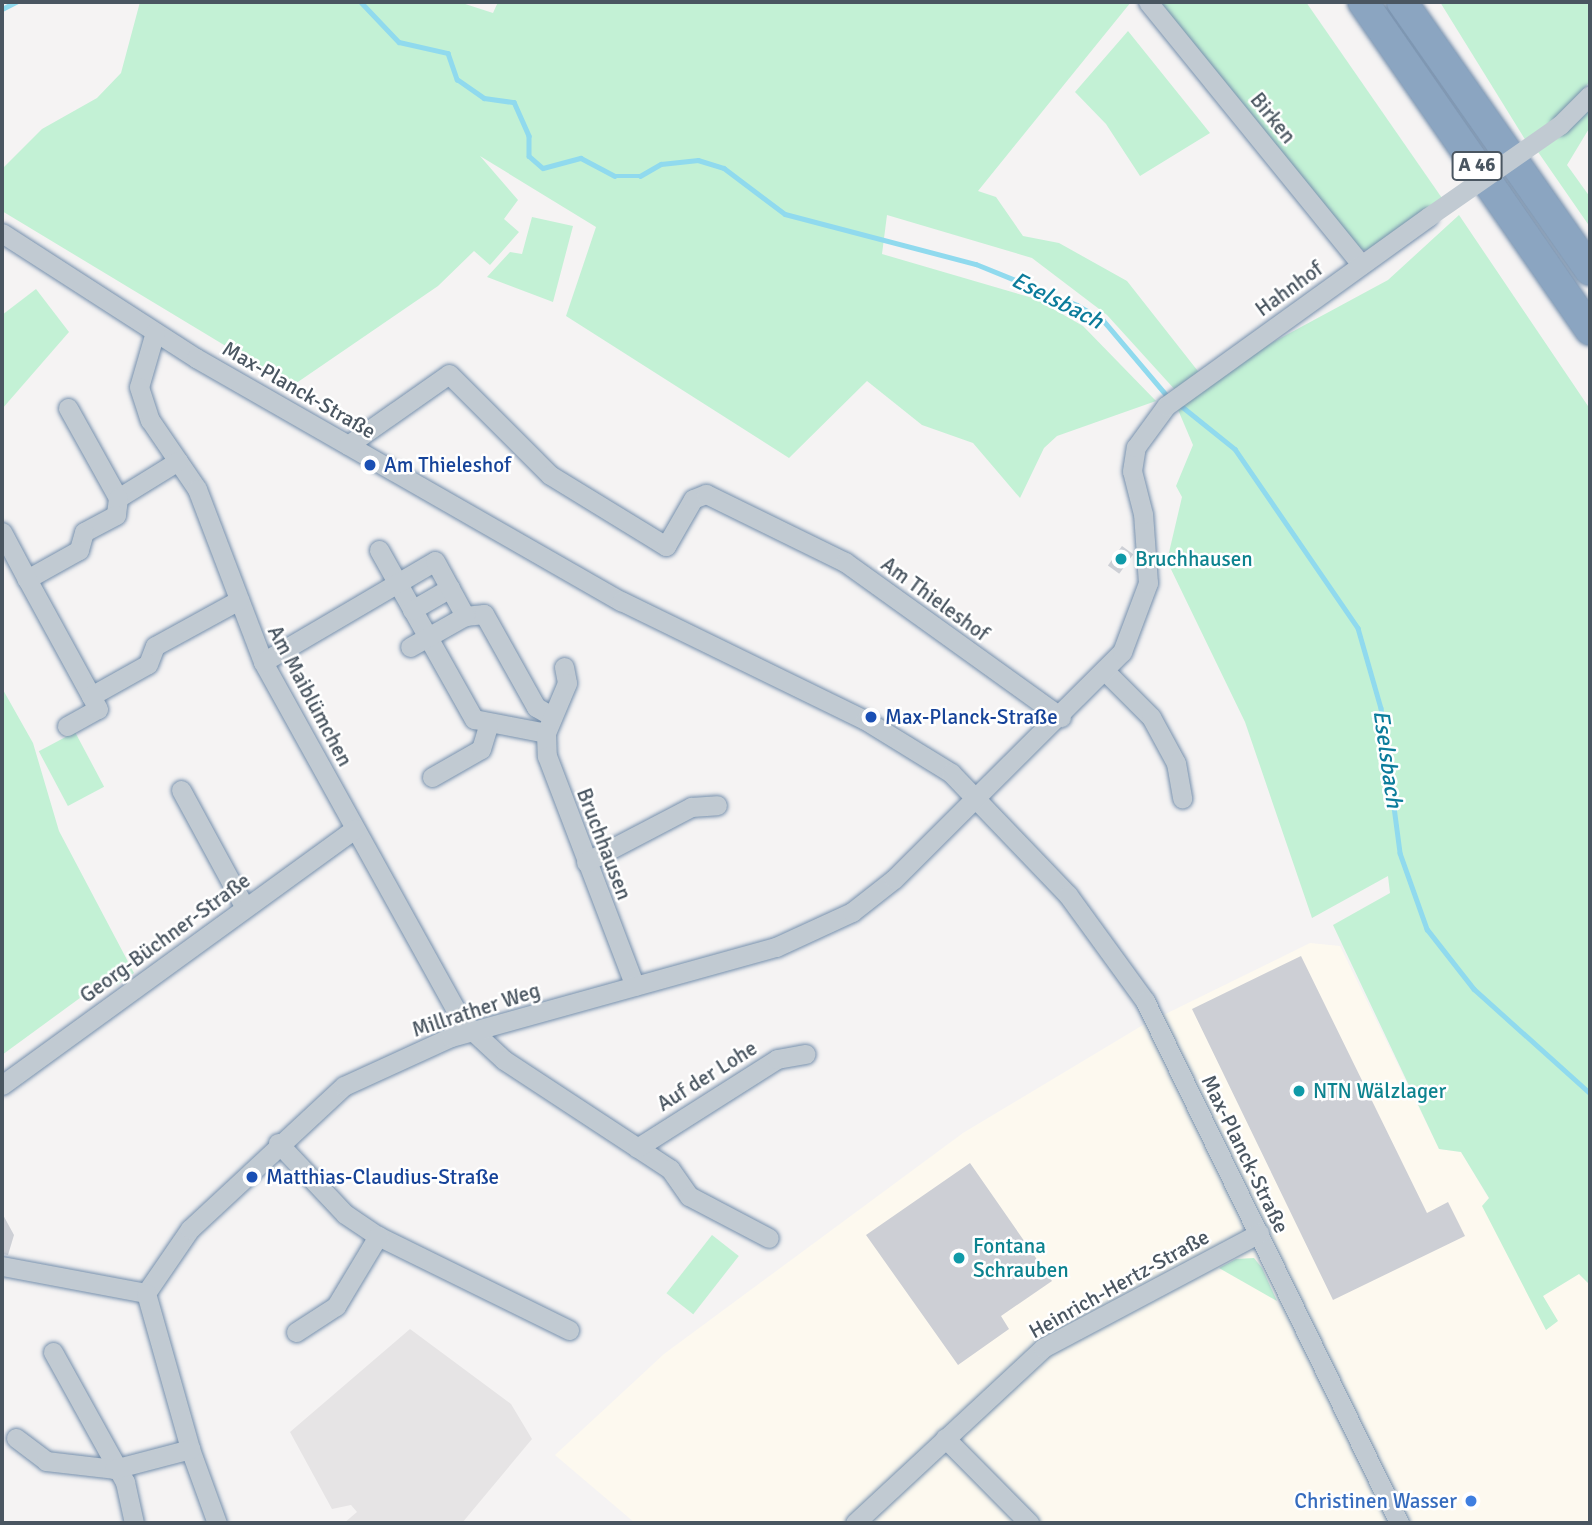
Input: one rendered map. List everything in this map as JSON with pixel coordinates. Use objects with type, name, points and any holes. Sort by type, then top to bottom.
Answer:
[{"type":"highway","name":"A 46","points":[[1363,2],[1590,330]]},
{"type":"highway","name":"A 46","points":[[1402,2],[1590,270]]},
{"type":"street","name":"Birken","points":[[1148,2],[1361,264]]},
{"type":"street","name":"Hahnhof","points":[[1105,671],[1132,632],[1148,583],[1143,514],[1132,471],[1136,447],[1172,401],[1560,125],[1590,95]]},
{"type":"street","name":"Max-Planck-Straße","points":[[2,233],[155,332],[621,601],[865,720],[951,773],[1059,884],[1128,973],[1259,1233],[1399,1523]]},
{"type":"street","name":"Am Maiblümchen","points":[[155,332],[139,387],[150,420],[197,489],[263,662],[471,1031],[504,1060],[670,1169],[690,1196],[769,1238]]},
{"type":"street","name":"Am Thieleshof","points":[[348,445],[449,374],[550,475],[666,546],[693,499],[706,495],[845,562],[1061,718]]},
{"type":"street","points":[[27,579],[79,551],[84,532],[116,514],[118,498],[68,408]]},
{"type":"street","points":[[118,498],[178,461]]},
{"type":"street","points":[[2,532],[98,709],[68,726]]},
{"type":"street","points":[[379,550],[474,719],[488,726],[548,724]]},
{"type":"street","points":[[263,662],[435,561],[465,616]]},
{"type":"street","points":[[412,610],[450,588]]},
{"type":"street","points":[[91,696],[148,664],[155,646],[239,600]]},
{"type":"street","points":[[410,647],[465,616],[484,614],[548,724]]},
{"type":"street","points":[[548,724],[567,683],[564,667]]},
{"type":"street","points":[[1105,671],[1151,717],[1176,763],[1182,798]]},
{"type":"street","name":"Millrather Weg","points":[[146,1293],[190,1229],[278,1143],[345,1086],[471,1031],[776,947],[852,912],[1061,718],[1105,671]]},
{"type":"street","name":"Bruchhausen","points":[[548,724],[553,777],[635,986]]},
{"type":"street","points":[[432,777],[481,750],[488,726]]},
{"type":"street","points":[[181,790],[245,908]]},
{"type":"street","points":[[586,862],[691,807],[717,805]]},
{"type":"street","name":"Georg-Büchner-Straße","points":[[2,1085],[355,829]]},
{"type":"street","name":"Auf der Lohe","points":[[637,1148],[776,1059],[806,1054]]},
{"type":"street","points":[[278,1143],[345,1214],[378,1236],[569,1330]]},
{"type":"street","name":"Heinrich-Hertz-Straße","points":[[855,1523],[1052,1342],[1259,1233]]},
{"type":"street","points":[[296,1332],[336,1306],[378,1236]]},
{"type":"street","points":[[2,1266],[146,1293],[190,1449],[217,1523]]},
{"type":"street","points":[[52,1352],[114,1469],[125,1482],[134,1523]]},
{"type":"street","points":[[16,1438],[46,1461],[114,1469],[190,1449]]},
{"type":"street","points":[[945,1438],[1028,1523]]},
{"type":"shaded area","points":[[1310,943],[1340,946],[1439,1149],[1461,1152],[1489,1199],[1546,1330],[1557,1321],[1543,1296],[1580,1273],[1590,1285],[1590,1523],[635,1523],[555,1455],[664,1354],[963,1133],[1143,1025]]},
{"type":"shaded area","points":[[410,1329],[511,1404],[532,1439],[462,1523],[344,1523],[357,1512],[351,1505],[332,1509],[290,1432]]},
{"type":"green space","points":[[140,2],[459,2],[493,13],[498,2],[1131,2],[978,191],[996,197],[1023,236],[1059,243],[1127,281],[1201,375],[1177,392],[1107,315],[1032,258],[887,215],[882,254],[1036,299],[1083,326],[1156,401],[1057,436],[1044,448],[1020,498],[973,443],[922,425],[867,381],[789,458],[566,316],[596,227],[480,156],[518,200],[504,219],[519,232],[490,265],[474,251],[438,286],[292,386],[2,211],[2,169],[42,129],[97,98],[121,73]]},
{"type":"green space","points":[[1154,2],[1306,2],[1444,201],[1369,251],[1354,248]]},
{"type":"green space","points":[[1440,2],[1590,2],[1590,81],[1567,111],[1526,141]]},
{"type":"green space","points":[[1128,31],[1210,133],[1140,176],[1106,124],[1075,92]]},
{"type":"green space","points":[[1590,105],[1590,127],[1567,165],[1590,197],[1590,227],[1536,149]]},
{"type":"green space","points":[[1459,215],[1590,409],[1590,1285],[1579,1274],[1543,1296],[1558,1321],[1546,1330],[1482,1206],[1489,1198],[1461,1152],[1439,1149],[1333,925],[1390,893],[1388,876],[1312,918],[1245,722],[1167,561],[1182,497],[1176,486],[1193,445],[1176,405],[1251,354],[1388,280]]},
{"type":"green space","points":[[532,217],[573,226],[553,302],[487,277],[510,252],[522,254]]},
{"type":"green space","points":[[36,289],[69,332],[2,409],[2,315]]},
{"type":"green space","points":[[2,688],[33,743],[59,831],[134,973],[117,985],[110,976],[2,1055]]},
{"type":"green space","points":[[75,732],[104,787],[68,806],[39,751]]},
{"type":"green space","points":[[712,1235],[739,1256],[693,1314],[666,1293]]},
{"type":"green space","points":[[1254,1258],[1262,1268],[1277,1301],[1219,1268],[1236,1259]]},
{"type":"building","name":"Bruchhausen","points":[[1122,546],[1133,554],[1119,574],[1108,565]]},
{"type":"building","name":"NTN Wälzlager","points":[[1301,956],[1427,1213],[1448,1202],[1465,1236],[1333,1300],[1192,1009]]},
{"type":"building","name":"Fontana Schrauben","points":[[970,1163],[1052,1281],[1001,1316],[1009,1329],[958,1365],[866,1235]]},
{"type":"building","points":[[2,1213],[14,1235],[8,1255],[2,1254]]},
{"type":"waterway","points":[[2,9],[16,2]]},
{"type":"waterway","name":"Eselsbach","points":[[361,2],[399,42],[448,53],[457,79],[484,98],[514,102],[529,136],[529,156],[543,168],[581,158],[615,176],[640,176],[661,164],[698,160],[724,168],[785,214],[976,264],[1077,305],[1103,320],[1168,397]]},
{"type":"waterway","name":"Eselsbach","points":[[1179,404],[1235,449],[1358,628],[1381,708],[1400,853],[1427,929],[1474,989],[1590,1093]]},
{"type":"place","name":"Am Thieleshof","points":[[370,465]]},
{"type":"place","name":"Bruchhausen","points":[[1121,559]]},
{"type":"place","name":"Max-Planck-Straße","points":[[871,717]]},
{"type":"place","name":"NTN Wälzlager","points":[[1299,1091]]},
{"type":"place","name":"Matthias-Claudius-Straße","points":[[252,1177]]},
{"type":"place","name":"Fontana Schrauben","points":[[959,1258]]},
{"type":"place","name":"Christinen Wasser","points":[[1471,1501]]}]
